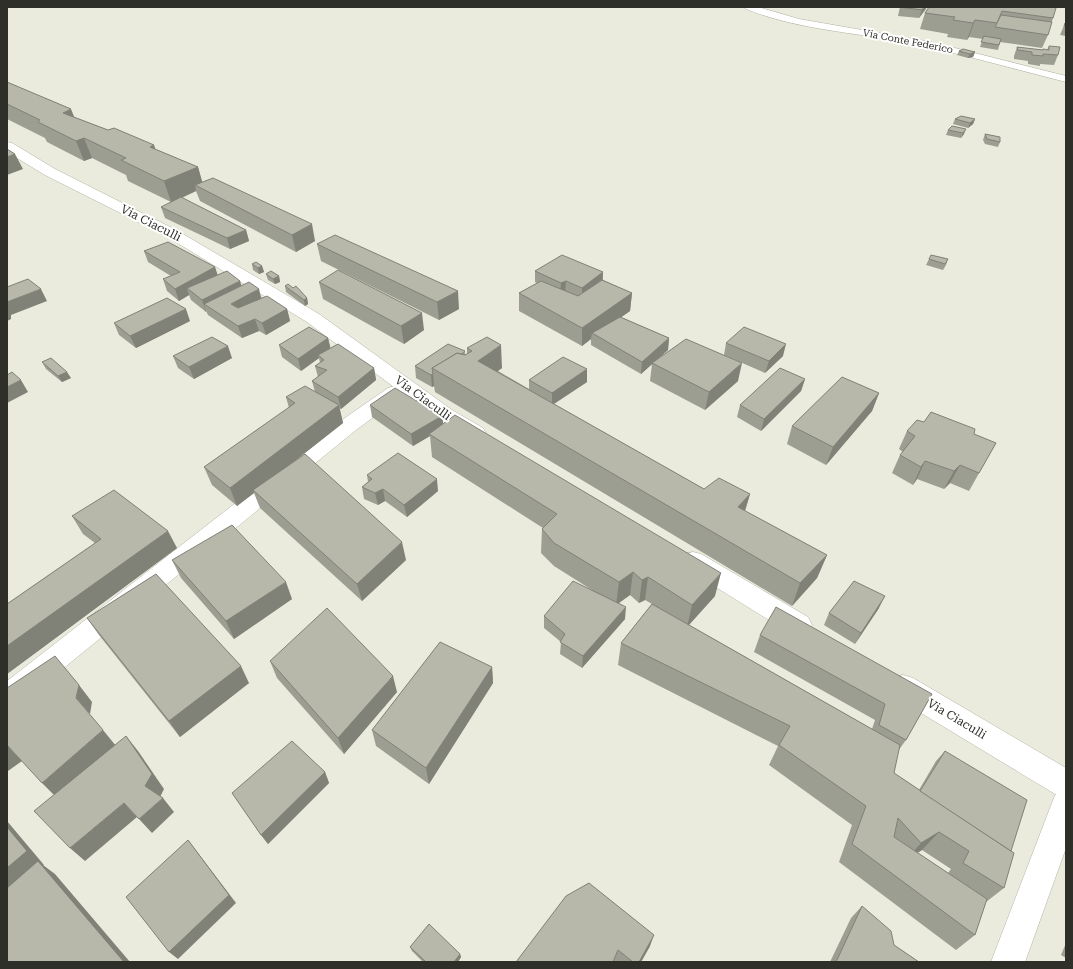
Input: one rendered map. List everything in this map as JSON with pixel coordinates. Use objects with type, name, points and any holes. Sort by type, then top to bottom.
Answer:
[{"type":"street","name":"Via Conte Federico","points":[[749,7],[808,24],[939,46],[1066,79]]},
{"type":"street","name":"Via Ciaculli","points":[[7,146],[50,172],[168,231],[313,318],[445,415],[493,443]]},
{"type":"street","points":[[7,696],[349,425],[405,385]]},
{"type":"street","points":[[680,553],[816,634]]},
{"type":"street","name":"Via Ciaculli","points":[[883,675],[1066,784]]},
{"type":"street","points":[[1008,962],[1066,806]]},
{"type":"building","points":[[900,7],[924,7],[922,10]]},
{"type":"building","points":[[929,7],[1056,8],[1053,18],[1002,11],[997,23],[975,20],[973,23],[953,20],[955,17],[925,13]]},
{"type":"building","points":[[1001,15],[1052,22],[1048,35],[995,27]]},
{"type":"building","points":[[984,36],[1001,39],[999,45],[981,42]]},
{"type":"building","points":[[1049,46],[1060,47],[1058,55],[1032,55],[1032,52],[1018,50],[1017,47],[1049,50]]},
{"type":"building","points":[[963,49],[975,52],[970,54],[959,51]]},
{"type":"building","points":[[7,82],[71,109],[63,113],[108,130],[114,128],[154,145],[150,147],[198,167],[164,181],[121,160],[126,158],[84,138],[76,141],[38,122],[40,120],[7,104]]},
{"type":"building","points":[[961,116],[975,119],[970,123],[955,119]]},
{"type":"building","points":[[952,126],[966,129],[963,133],[948,130]]},
{"type":"building","points":[[985,134],[1000,137],[1000,142],[987,139]]},
{"type":"building","points":[[7,149],[15,154],[7,157]]},
{"type":"building","points":[[213,178],[312,224],[292,235],[195,185]]},
{"type":"building","points":[[181,197],[246,230],[227,238],[161,207]]},
{"type":"building","points":[[335,235],[458,291],[437,302],[317,244]]},
{"type":"building","points":[[168,242],[215,267],[175,289],[163,279],[180,272],[144,251]]},
{"type":"building","points":[[562,255],[603,272],[582,288],[566,281],[561,283],[535,271]]},
{"type":"building","points":[[931,255],[948,259],[945,264],[929,259]]},
{"type":"building","points":[[256,262],[262,266],[258,268],[252,264]]},
{"type":"building","points":[[338,270],[422,313],[401,326],[319,282]]},
{"type":"building","points":[[227,271],[240,281],[202,300],[187,288]]},
{"type":"building","points":[[271,271],[279,276],[273,279],[266,274]]},
{"type":"building","points":[[28,279],[41,289],[7,302],[7,287]]},
{"type":"building","points":[[602,280],[632,293],[582,328],[519,293],[541,281],[578,296]]},
{"type":"building","points":[[249,282],[259,289],[231,304],[238,308],[267,296],[287,309],[262,323],[255,319],[238,326],[204,304]]},
{"type":"building","points":[[288,284],[293,288],[296,286],[307,298],[304,300],[285,286]]},
{"type":"building","points":[[167,298],[186,309],[130,336],[114,323]]},
{"type":"building","points":[[620,317],[669,338],[642,362],[592,333]]},
{"type":"building","points":[[309,327],[328,338],[298,359],[279,345]]},
{"type":"building","points":[[744,327],[786,344],[769,361],[726,343]]},
{"type":"building","points":[[212,337],[228,346],[189,367],[173,356]]},
{"type":"building","points":[[487,337],[501,345],[478,361],[704,489],[719,478],[750,494],[738,507],[827,555],[800,583],[432,368],[457,353],[465,355],[472,351],[467,348]]},
{"type":"building","points":[[686,339],[742,363],[709,392],[652,363]]},
{"type":"building","points":[[338,344],[374,368],[338,397],[312,381],[327,370],[315,366],[324,360],[318,355]]},
{"type":"building","points":[[448,344],[465,351],[462,354],[457,353],[432,368],[433,374],[431,375],[415,366]]},
{"type":"building","points":[[563,357],[587,369],[552,393],[529,380]]},
{"type":"building","points":[[51,358],[67,372],[58,376],[42,362]]},
{"type":"building","points":[[780,368],[805,379],[764,419],[740,405]]},
{"type":"building","points":[[12,372],[21,380],[7,387],[7,375]]},
{"type":"building","points":[[842,377],[879,393],[833,447],[792,426]]},
{"type":"building","points":[[305,386],[339,405],[230,488],[204,467],[295,403],[286,397]]},
{"type":"building","points":[[395,388],[442,416],[411,434],[370,405]]},
{"type":"building","points":[[931,412],[975,429],[974,434],[996,443],[979,473],[960,465],[954,471],[925,461],[921,467],[900,455],[915,436],[907,431],[917,420],[924,422]]},
{"type":"building","points":[[455,415],[721,573],[692,605],[648,577],[642,580],[633,572],[619,582],[554,543],[542,529],[557,514],[429,434]]},
{"type":"building","points":[[398,453],[437,479],[404,505],[383,489],[375,493],[362,487],[372,479],[367,475]]},
{"type":"building","points":[[305,454],[402,542],[357,584],[253,490]]},
{"type":"building","points":[[114,490],[168,531],[7,646],[7,604],[101,539],[72,516]]},
{"type":"building","points":[[232,525],[286,582],[226,621],[172,560]]},
{"type":"building","points":[[156,574],[241,666],[169,721],[87,618]]},
{"type":"building","points":[[573,581],[626,607],[583,656],[560,642],[565,634],[544,616]]},
{"type":"building","points":[[854,581],[885,596],[861,633],[829,613]]},
{"type":"building","points":[[652,604],[900,745],[894,773],[1014,853],[1004,888],[963,863],[969,851],[939,832],[921,843],[898,818],[894,837],[987,899],[975,935],[852,844],[866,806],[779,745],[790,726],[621,643]]},
{"type":"building","points":[[776,607],[932,694],[906,740],[879,725],[885,704],[760,635]]},
{"type":"building","points":[[327,608],[393,676],[338,738],[270,661]]},
{"type":"building","points":[[440,642],[492,667],[426,768],[372,730]]},
{"type":"building","points":[[55,656],[79,685],[76,698],[103,730],[42,783],[7,745],[7,688]]},
{"type":"building","points":[[126,736],[152,774],[145,786],[163,798],[139,819],[124,803],[70,848],[34,811]]},
{"type":"building","points":[[292,741],[325,772],[261,835],[232,793]]},
{"type":"building","points":[[945,751],[1027,800],[1011,851],[920,791]]},
{"type":"building","points":[[7,827],[27,851],[7,868]]},
{"type":"building","points":[[188,840],[229,895],[169,952],[126,897]]},
{"type":"building","points":[[38,861],[124,962],[7,962],[7,888]]},
{"type":"building","points":[[589,883],[654,935],[639,962],[633,962],[618,950],[613,962],[516,962],[566,896]]},
{"type":"building","points":[[862,906],[891,931],[894,945],[919,962],[836,962]]},
{"type":"building","points":[[429,924],[460,954],[454,962],[426,962],[410,947]]}]
